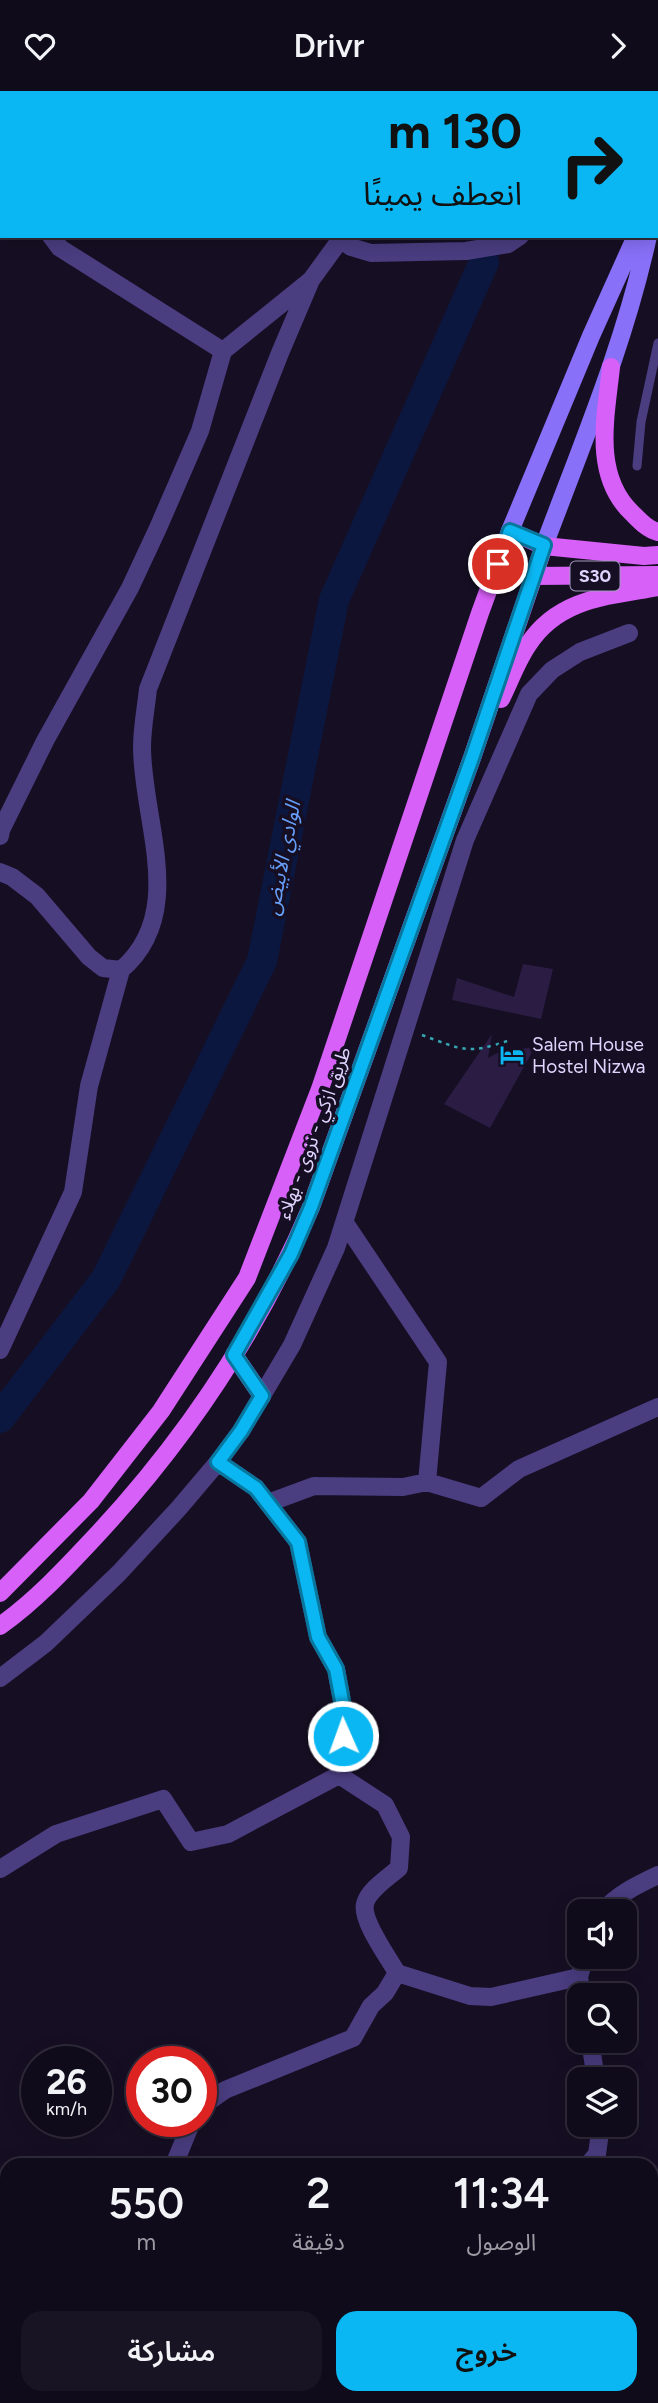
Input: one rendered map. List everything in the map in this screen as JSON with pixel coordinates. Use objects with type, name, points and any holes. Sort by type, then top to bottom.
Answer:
[{"type":"main road","points":[[611,367],[603,450],[609,476],[624,506],[649,530],[658,532]]},
{"type":"main road","name":"S30","points":[[510,531],[544,545],[644,556],[658,555]]},
{"type":"main road","name":"طريق ازكي - نزوى - بهلاء","points":[[0,1594],[91,1501],[161,1411],[247,1278],[320,1089],[510,531]]},
{"type":"main road","name":"طريق ازكي - نزوى - بهلاء","points":[[0,1626],[32,1601],[122,1509],[203,1404],[291,1254],[311,1207],[473,755],[544,545]]},
{"type":"main road","name":"S30","points":[[498,564],[532,576],[658,575]]},
{"type":"main road","points":[[473,755],[528,643],[553,617],[582,601],[658,587]]},
{"type":"main road","points":[[234,1355],[262,1396]]},
{"type":"street","points":[[52,238],[60,248],[223,351]]},
{"type":"street","points":[[0,1350],[73,1192],[89,1086],[121,970],[135,959],[147,941],[156,911],[157,863],[142,747],[148,689],[311,280],[342,238],[351,247],[371,253],[466,251],[508,244],[517,238]]},
{"type":"street","points":[[510,531],[635,238]]},
{"type":"street","points":[[544,545],[611,367],[641,269],[648,238]]},
{"type":"street","points":[[0,836],[45,741],[130,587],[158,528],[200,431],[223,351],[311,280]]},
{"type":"street","points":[[0,1678],[46,1643],[119,1573],[218,1462],[241,1431],[292,1345],[345,1223],[465,840],[529,694],[552,670],[580,652],[629,633]]},
{"type":"street","points":[[0,872],[12,877],[37,896],[89,957],[103,968],[121,970]]},
{"type":"street","points":[[345,1223],[439,1362],[427,1482]]},
{"type":"street","points":[[268,1503],[314,1486],[402,1487],[427,1482],[481,1498],[519,1469],[658,1407]]},
{"type":"street","points":[[218,1462],[256,1488],[298,1542],[318,1637],[336,1669],[345,1717],[339,1775]]},
{"type":"street","points":[[0,1869],[56,1834],[163,1799],[191,1842],[228,1834],[339,1775]]},
{"type":"street","points":[[339,1775],[385,1805],[401,1837],[399,1868],[370,1894],[365,1904],[366,1920],[397,1973],[470,1996],[491,1997],[579,1977]]},
{"type":"street","points":[[617,1899],[658,1875]]},
{"type":"street","points":[[580,1983],[581,1969]]},
{"type":"street","points":[[217,2095],[225,2089],[354,2038],[371,2006],[385,1993],[397,1973]]},
{"type":"street","points":[[177,2158],[185,2137]]},
{"type":"street","points":[[594,2158],[597,2154],[599,2137]]},
{"type":"lane","points":[[637,466],[641,422],[658,343]]},
{"type":"path","points":[[405,1029],[463,1050],[473,1051],[510,1040]]},
{"type":"building","points":[[523,964],[553,969],[541,1019],[452,1000],[457,978],[514,997]]},
{"type":"building","points":[[492,1034],[488,1058],[499,1052],[535,1047],[490,1128],[444,1104]]},
{"type":"waterway","name":"الوادي الأبيض","points":[[0,1418],[106,1279],[262,961],[334,600],[484,262]]},
{"type":"place","name":"Salem House Hostel Nizwa","points":[[512,1055]]},
{"type":"route","points":[[343,1736],[345,1717],[336,1669],[318,1637],[298,1542],[256,1488],[218,1462],[262,1396],[234,1355],[291,1254],[311,1207],[473,755],[544,545],[510,531],[498,564]]}]
